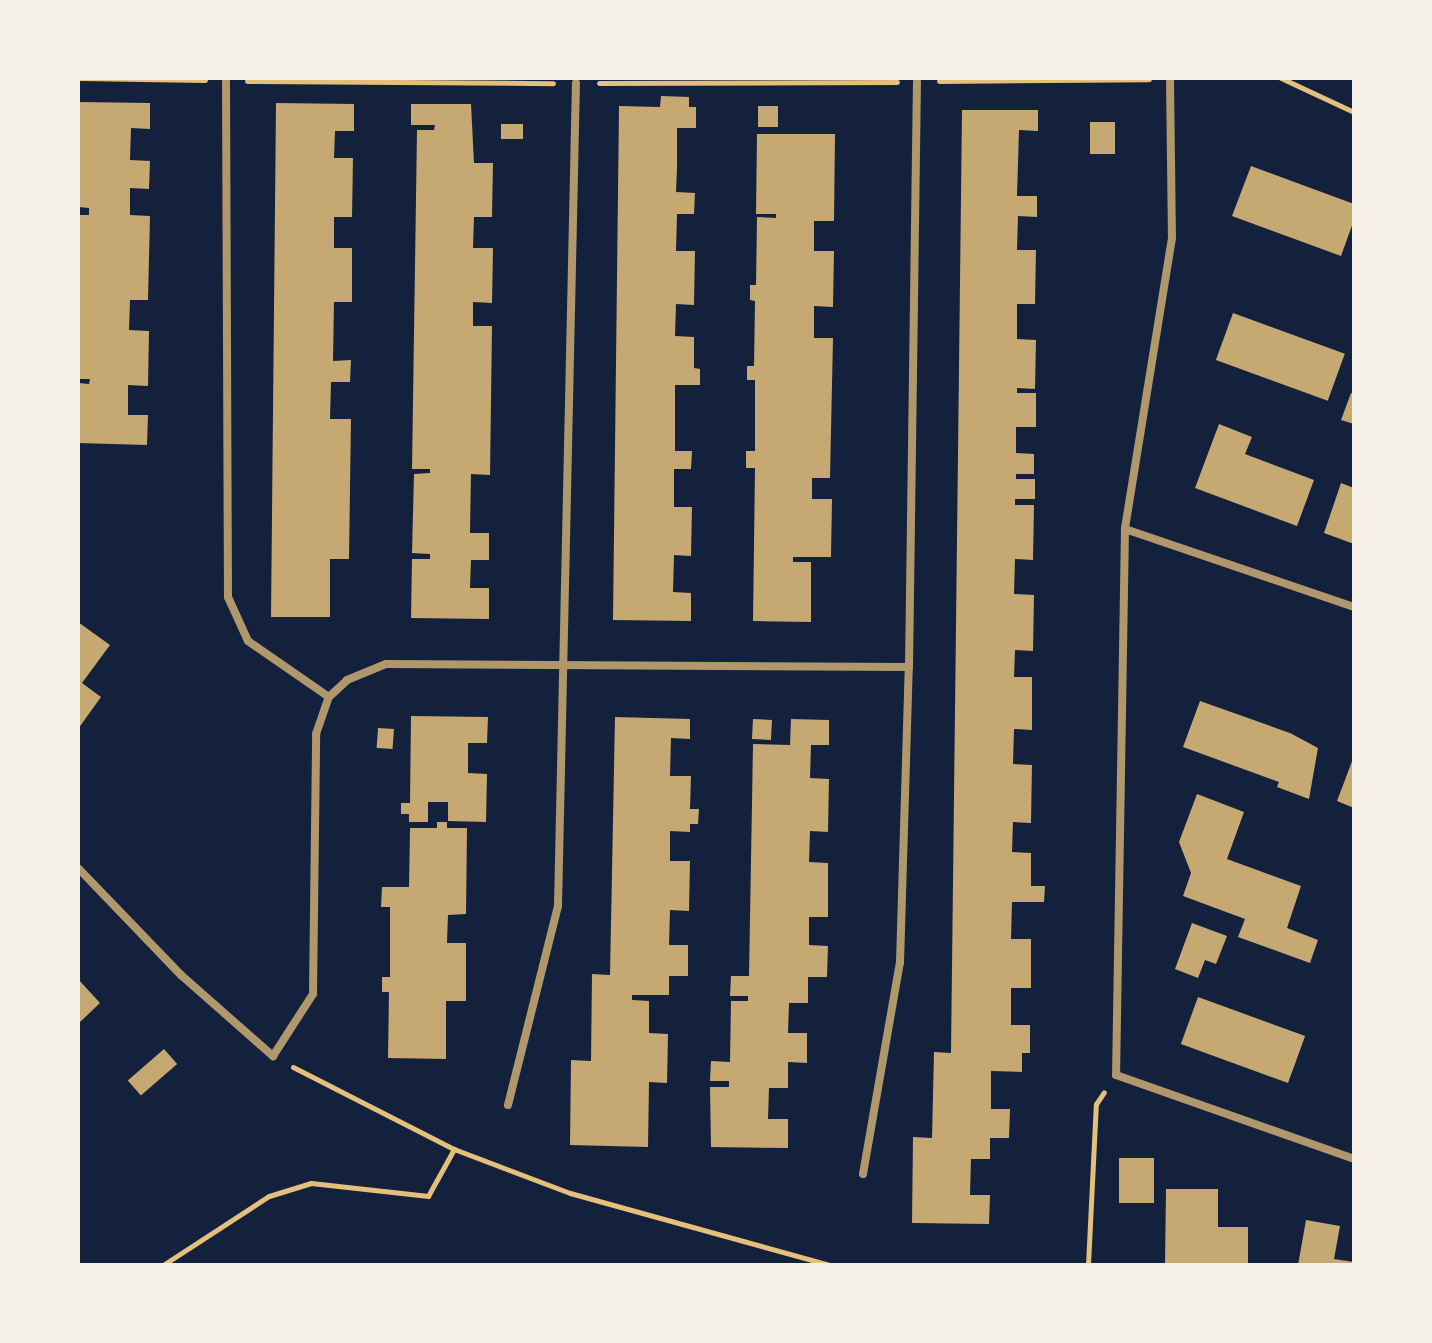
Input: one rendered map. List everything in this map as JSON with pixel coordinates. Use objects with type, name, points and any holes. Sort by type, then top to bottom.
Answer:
[{"type":"street","points":[[1170,78],[1172,238],[1125,529],[1116,1075],[1354,1159]]},
{"type":"street","points":[[226,81],[228,597],[248,641],[329,697]]},
{"type":"street","points":[[863,1174],[900,963],[909,667],[917,82]]},
{"type":"street","points":[[508,1105],[558,906],[576,83]]},
{"type":"street","points":[[1125,529],[1354,607]]},
{"type":"street","points":[[78,868],[181,975],[273,1056],[313,994],[316,734],[329,697],[347,680],[386,664],[909,667]]},
{"type":"path","points":[[78,78],[576,83],[1150,78]]},
{"type":"path","points":[[1281,78],[1354,112]]},
{"type":"path","points":[[273,1056],[454,1149],[570,1193],[830,1265]]},
{"type":"path","points":[[1088,1265],[1096,1104],[1116,1075]]},
{"type":"path","points":[[163,1265],[269,1196],[311,1183],[428,1196],[454,1149]]},
{"type":"building","points":[[661,96],[689,97],[689,107],[696,107],[696,128],[677,128],[676,192],[695,193],[694,214],[677,214],[676,251],[695,251],[694,305],[676,304],[675,336],[694,337],[694,368],[700,369],[700,385],[675,385],[675,451],[692,451],[691,469],[674,469],[674,507],[692,507],[691,556],[674,555],[673,592],[691,593],[691,621],[613,620],[619,106],[660,107]]},
{"type":"building","points":[[78,102],[150,103],[150,129],[131,128],[130,160],[150,161],[149,189],[130,188],[130,215],[150,216],[148,300],[130,300],[129,330],[149,331],[148,386],[128,385],[128,415],[148,415],[147,445],[78,443],[78,383],[89,384],[90,379],[78,379],[78,215],[89,215],[89,208],[78,207]]},
{"type":"building","points":[[276,103],[354,104],[354,131],[335,131],[334,158],[353,158],[352,217],[334,217],[334,248],[352,248],[352,302],[334,302],[333,361],[351,360],[350,382],[331,382],[330,419],[351,419],[349,559],[330,559],[330,617],[271,617]]},
{"type":"building","points":[[411,104],[471,104],[474,163],[493,163],[492,217],[474,217],[473,248],[493,248],[492,303],[473,302],[473,326],[492,326],[490,475],[471,474],[470,533],[489,533],[489,560],[471,560],[470,588],[489,588],[489,619],[411,618],[412,559],[430,559],[430,554],[412,553],[414,474],[430,473],[430,469],[412,469],[417,130],[434,130],[435,125],[411,125]]},
{"type":"building","points":[[758,106],[778,106],[778,127],[758,127]]},
{"type":"building","points":[[962,110],[1038,110],[1038,131],[1019,130],[1017,196],[1037,196],[1037,217],[1018,216],[1017,250],[1036,250],[1035,304],[1017,304],[1017,339],[1036,340],[1035,389],[1017,388],[1017,393],[1036,393],[1036,427],[1016,427],[1016,453],[1034,454],[1034,474],[1016,474],[1016,479],[1035,479],[1035,499],[1015,499],[1015,505],[1034,505],[1033,560],[1015,559],[1014,594],[1034,595],[1033,651],[1015,650],[1014,677],[1032,677],[1032,730],[1014,729],[1013,764],[1032,765],[1031,823],[1013,822],[1012,852],[1031,853],[1031,886],[1045,886],[1044,902],[1012,902],[1011,939],[1031,939],[1031,988],[1011,988],[1011,1025],[1030,1025],[1030,1053],[1022,1053],[1022,1072],[991,1071],[991,1109],[1010,1109],[1009,1138],[990,1138],[990,1159],[971,1159],[970,1195],[990,1195],[989,1224],[912,1223],[913,1137],[932,1138],[934,1052],[951,1053]]},
{"type":"building","points":[[1090,122],[1115,122],[1115,154],[1090,154]]},
{"type":"building","points":[[501,124],[523,124],[523,139],[501,139]]},
{"type":"building","points":[[757,134],[835,134],[834,221],[814,221],[814,251],[834,251],[833,307],[814,306],[814,338],[833,338],[830,478],[812,478],[812,499],[832,499],[831,557],[793,557],[793,562],[811,562],[811,622],[753,621],[755,468],[746,468],[746,451],[755,451],[755,380],[747,380],[747,366],[754,366],[755,301],[750,300],[750,285],[756,285],[757,217],[776,218],[776,214],[756,214]]},
{"type":"building","points":[[1251,166],[1354,204],[1354,220],[1341,256],[1232,216]]},
{"type":"building","points":[[1233,313],[1345,354],[1328,401],[1216,360]]},
{"type":"building","points":[[1351,393],[1354,394],[1354,424],[1341,420]]},
{"type":"building","points":[[1219,424],[1252,437],[1245,454],[1314,480],[1297,526],[1195,488]]},
{"type":"building","points":[[1341,483],[1354,488],[1354,544],[1324,533]]},
{"type":"building","points":[[78,622],[110,645],[82,683],[101,697],[78,729]]},
{"type":"building","points":[[1200,701],[1290,733],[1318,748],[1309,799],[1277,787],[1279,782],[1183,747]]},
{"type":"building","points":[[411,716],[488,717],[487,743],[468,743],[468,773],[487,774],[486,822],[448,821],[448,802],[428,802],[428,822],[409,822],[409,814],[401,814],[401,803],[410,803]]},
{"type":"building","points":[[615,717],[690,719],[690,739],[671,738],[670,776],[691,776],[690,809],[699,809],[698,824],[690,824],[690,832],[670,831],[670,861],[690,861],[689,911],[670,910],[669,945],[688,945],[688,976],[669,976],[669,995],[632,995],[632,1000],[649,1001],[649,1033],[668,1034],[667,1083],[649,1082],[648,1147],[570,1145],[571,1060],[591,1061],[592,974],[610,975]]},
{"type":"building","points":[[753,719],[772,720],[771,740],[752,739]]},
{"type":"building","points":[[791,719],[829,720],[829,745],[811,745],[810,778],[829,779],[828,832],[810,831],[809,862],[828,863],[828,917],[809,917],[809,945],[828,946],[827,977],[808,977],[808,1003],[789,1003],[788,1033],[807,1033],[807,1063],[788,1062],[788,1088],[769,1088],[768,1119],[788,1119],[788,1148],[711,1147],[710,1087],[729,1087],[729,1081],[710,1081],[711,1061],[730,1062],[731,1001],[748,1001],[748,996],[730,996],[731,976],[749,976],[753,744],[790,745]]},
{"type":"building","points":[[378,728],[394,729],[393,749],[377,748]]},
{"type":"building","points":[[1354,756],[1354,808],[1337,801]]},
{"type":"building","points":[[1197,794],[1244,812],[1227,859],[1301,886],[1287,928],[1318,940],[1310,963],[1238,937],[1245,919],[1183,896],[1191,873],[1179,842]]},
{"type":"building","points":[[437,822],[447,822],[447,828],[467,828],[466,914],[448,915],[447,943],[466,943],[466,1001],[446,1001],[446,1059],[388,1058],[389,992],[382,992],[382,977],[390,977],[390,907],[381,907],[382,887],[409,887],[410,828],[437,828]]},
{"type":"building","points":[[1192,923],[1227,936],[1216,964],[1205,960],[1198,978],[1175,969]]},
{"type":"building","points":[[78,979],[100,1003],[78,1024]]},
{"type":"building","points":[[1198,997],[1305,1036],[1288,1083],[1181,1044]]},
{"type":"building","points":[[164,1049],[177,1064],[141,1096],[128,1080]]},
{"type":"building","points":[[1119,1158],[1154,1158],[1154,1203],[1119,1203]]},
{"type":"building","points":[[1166,1189],[1218,1189],[1218,1227],[1248,1227],[1248,1265],[1165,1265]]},
{"type":"building","points":[[1306,1220],[1340,1226],[1334,1259],[1354,1262],[1354,1265],[1298,1265]]}]
